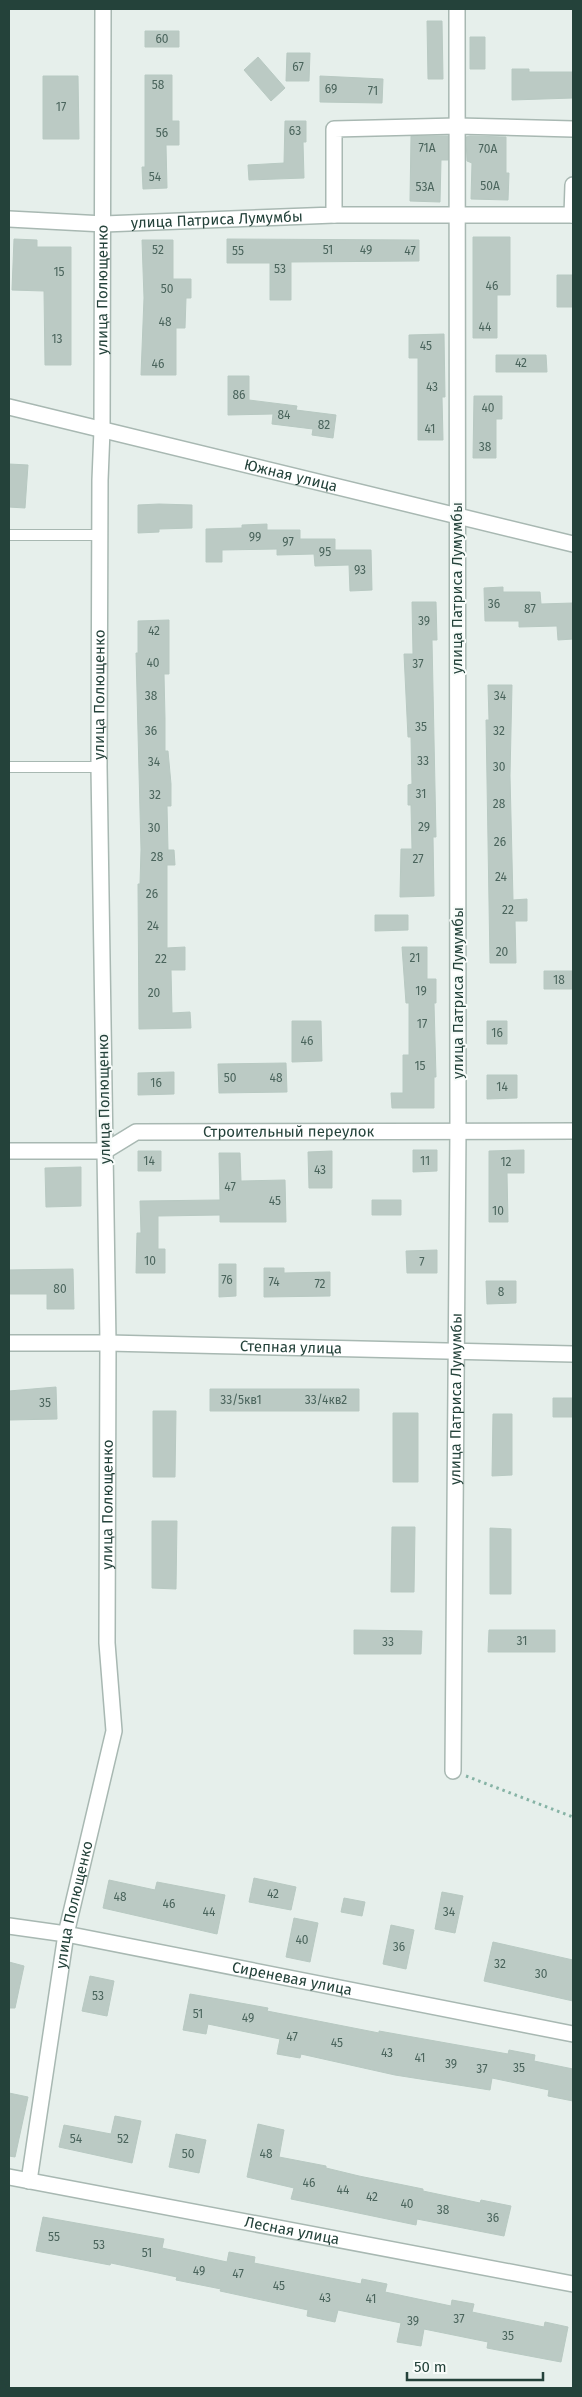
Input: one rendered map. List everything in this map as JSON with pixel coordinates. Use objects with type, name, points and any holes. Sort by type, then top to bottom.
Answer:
[{"type":"street","name":"улица Полющенко","points":[[28,2181],[66,1934],[114,1731],[107,1643],[108,1343],[99,766],[104,224],[103,9]]},
{"type":"street","name":"улица Патриса Лумумбы","points":[[453,1771],[458,1130],[457,9]]},
{"type":"street","points":[[334,215],[334,129],[457,126],[573,129]]},
{"type":"street","name":"улица Патриса Лумумбы","points":[[9,219],[104,224],[334,215],[572,215],[573,184]]},
{"type":"street","name":"Южная улица","points":[[9,407],[573,544]]},
{"type":"street","name":"Строительный переулок","points":[[105,1151],[136,1132],[573,1131]]},
{"type":"street","points":[[9,1151],[105,1151]]},
{"type":"street","name":"Степная улица","points":[[9,1343],[108,1343],[573,1354]]},
{"type":"street","name":"Сиреневая улица","points":[[9,1926],[66,1934],[573,2034]]},
{"type":"street","name":"Лесная улица","points":[[9,2177],[573,2284]]},
{"type":"lane","points":[[9,535],[100,535]]},
{"type":"lane","points":[[9,767],[99,766]]},
{"type":"path","points":[[453,1771],[573,1817]]},
{"type":"building","points":[[427,21],[442,21],[443,79],[428,79]]},
{"type":"building","points":[[145,31],[179,31],[179,47],[145,47]]},
{"type":"building","points":[[470,37],[485,37],[485,69],[470,69]]},
{"type":"building","points":[[287,53],[310,53],[309,81],[286,81]]},
{"type":"building","points":[[258,57],[285,88],[271,101],[244,70]]},
{"type":"building","points":[[512,69],[529,69],[529,72],[573,72],[573,98],[512,100]]},
{"type":"building","points":[[145,75],[172,75],[172,121],[179,121],[179,145],[166,145],[167,188],[143,189],[142,167],[145,167]]},
{"type":"building","points":[[43,76],[78,76],[79,139],[43,139]]},
{"type":"building","points":[[320,76],[383,79],[382,103],[320,102]]},
{"type":"building","points":[[285,121],[306,121],[306,142],[303,142],[304,178],[249,180],[248,165],[284,163]]},
{"type":"building","points":[[411,136],[448,136],[448,160],[441,160],[440,202],[410,201]]},
{"type":"building","points":[[466,137],[506,137],[506,173],[509,173],[508,200],[471,199],[472,163],[467,161]]},
{"type":"building","points":[[473,237],[510,237],[510,295],[497,295],[497,338],[473,338]]},
{"type":"building","points":[[14,239],[37,240],[37,247],[71,247],[71,365],[45,365],[44,291],[12,290]]},
{"type":"building","points":[[227,239],[419,240],[419,261],[291,262],[291,300],[270,300],[270,263],[227,263]]},
{"type":"building","points":[[142,240],[173,240],[173,279],[191,279],[191,298],[186,298],[185,328],[176,328],[176,375],[141,375],[144,298]]},
{"type":"building","points":[[557,275],[573,275],[573,307],[557,307]]},
{"type":"building","points":[[444,334],[445,397],[442,397],[443,440],[418,440],[418,358],[409,358],[409,335]]},
{"type":"building","points":[[496,355],[546,355],[547,372],[496,372]]},
{"type":"building","points":[[228,376],[249,376],[249,400],[297,406],[296,410],[336,415],[333,438],[312,435],[313,429],[272,424],[273,414],[228,415]]},
{"type":"building","points":[[474,396],[502,396],[502,419],[496,419],[496,458],[473,458]]},
{"type":"building","points":[[9,464],[28,465],[25,508],[9,507]]},
{"type":"building","points":[[138,505],[192,505],[192,528],[159,529],[159,532],[138,533]]},
{"type":"building","points":[[267,524],[267,530],[300,530],[300,539],[335,539],[335,550],[371,550],[372,590],[350,591],[349,565],[315,566],[314,554],[277,555],[277,549],[222,550],[222,562],[206,562],[206,529],[242,528],[242,525]]},
{"type":"building","points":[[503,587],[503,592],[540,592],[541,604],[573,603],[573,639],[558,640],[557,626],[519,627],[519,621],[485,621],[484,588]]},
{"type":"building","points":[[412,602],[436,602],[437,640],[432,640],[436,837],[433,837],[434,896],[400,897],[401,849],[412,849],[411,805],[408,805],[408,785],[412,784],[411,737],[408,737],[404,654],[413,654]]},
{"type":"building","points":[[169,620],[169,674],[164,674],[165,751],[168,751],[171,784],[171,806],[167,806],[168,850],[174,850],[175,865],[167,865],[167,948],[185,947],[185,970],[171,970],[172,1013],[190,1012],[191,1028],[139,1029],[138,884],[140,884],[141,850],[136,653],[138,653],[138,621]]},
{"type":"building","points":[[488,685],[512,685],[510,776],[513,900],[527,899],[527,921],[515,921],[516,963],[490,963],[486,720],[489,720]]},
{"type":"building","points":[[375,915],[408,915],[408,930],[375,931]]},
{"type":"building","points":[[402,947],[427,947],[427,979],[436,979],[436,1003],[434,1003],[436,1077],[434,1077],[434,1108],[392,1108],[391,1093],[403,1093],[403,1055],[409,1055],[409,1003],[406,1003]]},
{"type":"building","points":[[544,971],[573,971],[573,989],[544,989]]},
{"type":"building","points":[[292,1021],[321,1021],[322,1061],[292,1062]]},
{"type":"building","points":[[487,1021],[507,1021],[507,1044],[487,1044]]},
{"type":"building","points":[[286,1063],[287,1092],[219,1093],[218,1064]]},
{"type":"building","points":[[174,1072],[174,1094],[138,1095],[138,1073]]},
{"type":"building","points":[[487,1075],[517,1075],[517,1098],[487,1099]]},
{"type":"building","points":[[413,1150],[437,1150],[437,1171],[413,1172]]},
{"type":"building","points":[[524,1150],[524,1173],[507,1173],[508,1222],[489,1222],[489,1151]]},
{"type":"building","points":[[138,1151],[161,1151],[161,1171],[138,1171]]},
{"type":"building","points":[[332,1151],[332,1188],[309,1188],[308,1152]]},
{"type":"building","points":[[219,1153],[240,1153],[241,1181],[285,1180],[286,1222],[220,1222],[220,1215],[158,1216],[158,1249],[165,1249],[165,1273],[136,1273],[137,1233],[141,1233],[140,1201],[220,1200]]},
{"type":"building","points":[[81,1167],[81,1206],[46,1207],[45,1168]]},
{"type":"building","points":[[372,1200],[401,1200],[401,1215],[372,1215]]},
{"type":"building","points":[[437,1250],[437,1273],[407,1273],[406,1251]]},
{"type":"building","points":[[219,1264],[236,1264],[236,1296],[219,1297]]},
{"type":"building","points":[[264,1268],[284,1268],[284,1273],[330,1272],[330,1296],[264,1297]]},
{"type":"building","points":[[73,1269],[74,1309],[47,1309],[47,1294],[9,1294],[9,1270]]},
{"type":"building","points":[[486,1281],[516,1281],[516,1303],[487,1304]]},
{"type":"building","points":[[56,1387],[57,1419],[9,1420],[9,1391]]},
{"type":"building","points":[[210,1389],[359,1389],[359,1411],[210,1411]]},
{"type":"building","points":[[553,1398],[573,1398],[573,1417],[553,1417]]},
{"type":"building","points":[[153,1411],[176,1411],[175,1477],[153,1477]]},
{"type":"building","points":[[393,1413],[418,1413],[418,1482],[393,1482]]},
{"type":"building","points":[[493,1414],[512,1414],[512,1475],[492,1476]]},
{"type":"building","points":[[152,1521],[177,1521],[176,1589],[152,1588]]},
{"type":"building","points":[[392,1527],[415,1527],[414,1592],[391,1592]]},
{"type":"building","points":[[490,1528],[511,1529],[511,1594],[490,1594]]},
{"type":"building","points":[[354,1630],[422,1631],[421,1654],[354,1654]]},
{"type":"building","points":[[489,1630],[555,1630],[555,1652],[488,1652]]},
{"type":"building","points":[[254,1878],[296,1887],[291,1910],[249,1902]]},
{"type":"building","points":[[109,1880],[155,1890],[157,1882],[225,1895],[217,1934],[103,1908]]},
{"type":"building","points":[[442,1892],[463,1896],[455,1933],[435,1929]]},
{"type":"building","points":[[344,1898],[365,1902],[362,1916],[341,1912]]},
{"type":"building","points":[[294,1918],[318,1923],[310,1962],[286,1957]]},
{"type":"building","points":[[391,1925],[414,1930],[406,1969],[383,1964]]},
{"type":"building","points":[[493,1942],[573,1960],[573,2001],[484,1981]]},
{"type":"building","points":[[9,1962],[24,1966],[15,2008],[9,2008]]},
{"type":"building","points":[[90,1976],[114,1981],[107,2016],[82,2011]]},
{"type":"building","points":[[190,1994],[268,2008],[267,2011],[379,2033],[379,2031],[508,2054],[509,2050],[535,2055],[534,2061],[573,2069],[573,2101],[548,2096],[549,2090],[492,2078],[490,2090],[395,2075],[301,2054],[300,2058],[277,2054],[280,2039],[208,2024],[206,2034],[183,2030]]},
{"type":"building","points":[[9,2093],[28,2097],[15,2157],[9,2156]]},
{"type":"building","points":[[115,2116],[141,2121],[132,2163],[59,2147],[64,2125],[111,2134]]},
{"type":"building","points":[[258,2124],[284,2130],[279,2157],[326,2166],[326,2168],[359,2176],[423,2189],[423,2191],[480,2203],[481,2200],[511,2206],[504,2236],[417,2219],[416,2225],[291,2199],[294,2188],[247,2177]]},
{"type":"building","points":[[176,2134],[206,2140],[199,2173],[169,2167]]},
{"type":"building","points":[[43,2217],[164,2239],[162,2248],[227,2262],[229,2252],[255,2257],[254,2263],[361,2284],[362,2279],[387,2284],[385,2292],[451,2306],[452,2300],[474,2304],[472,2312],[544,2327],[545,2322],[568,2327],[561,2362],[487,2348],[488,2342],[424,2329],[421,2346],[397,2342],[401,2323],[338,2310],[335,2322],[307,2316],[308,2310],[176,2280],[177,2277],[111,2263],[110,2265],[36,2251]]}]
